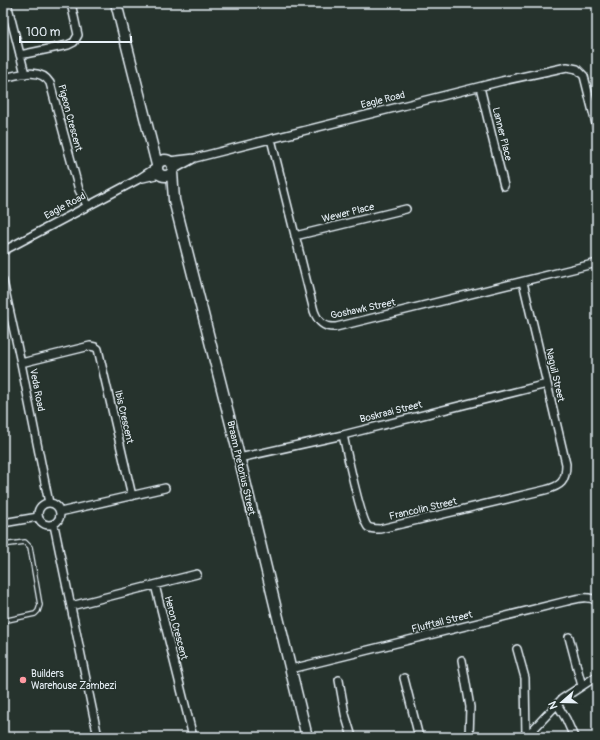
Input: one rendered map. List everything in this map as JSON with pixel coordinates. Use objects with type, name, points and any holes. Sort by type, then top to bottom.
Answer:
[{"type":"street","points":[[7,3],[25,74]]},
{"type":"street","points":[[20,55],[68,45],[74,42],[78,35],[71,3]]},
{"type":"street","name":"Braam Pretorius Street","points":[[116,3],[144,115],[152,141],[165,168],[174,200],[240,458],[307,737]]},
{"type":"street","name":"Eagle Road","points":[[3,251],[137,180],[194,158],[480,87],[563,68],[570,67],[581,72],[586,82],[597,128]]},
{"type":"street","name":"Pigeon Crescent","points":[[3,78],[25,74],[37,74],[44,76],[52,86],[79,190],[87,206]]},
{"type":"street","name":"Lanner Place","points":[[480,87],[504,186]]},
{"type":"street","name":"Goshawk Street","points":[[271,139],[316,317],[319,322],[329,327],[336,327],[597,263]]},
{"type":"street","name":"Wewer Place","points":[[295,236],[406,209]]},
{"type":"street","name":"Veda Road","points":[[3,281],[49,503]]},
{"type":"street","name":"Naguil Street","points":[[523,282],[566,464],[566,472]]},
{"type":"street","name":"Ibis Crescent","points":[[21,363],[90,346],[98,349],[132,496]]},
{"type":"street","name":"Boskraai Street","points":[[240,458],[343,435],[547,384]]},
{"type":"street","name":"Francolin Street","points":[[343,435],[361,511],[367,525],[371,528],[380,529],[552,488],[564,480],[566,472]]},
{"type":"street","points":[[60,512],[165,488]]},
{"type":"street","points":[[49,503],[56,505],[60,512],[60,520],[54,525],[49,526],[44,524],[38,518],[40,507],[49,503]]},
{"type":"street","points":[[3,523],[38,518]]},
{"type":"street","points":[[54,525],[98,737]]},
{"type":"street","points":[[155,585],[197,574]]},
{"type":"street","name":"Heron Crescent","points":[[71,606],[155,585],[194,737]]},
{"type":"street","name":"Flufftail Street","points":[[291,669],[567,601],[588,598],[597,602]]},
{"type":"street","points":[[569,637],[582,686]]},
{"type":"street","points":[[517,649],[525,678],[526,737]]},
{"type":"street","points":[[462,660],[470,708],[469,737]]},
{"type":"street","points":[[526,737],[557,704],[597,676]]},
{"type":"street","points":[[404,678],[419,737]]},
{"type":"street","points":[[339,680],[345,714],[352,737]]},
{"type":"street","points":[[557,704],[574,737]]},
{"type":"lane","points":[[3,545],[25,542],[30,547],[40,605],[35,614],[3,621]]},
{"type":"place","name":"Builders Warehouse Zambezi","points":[[23,680]]}]
